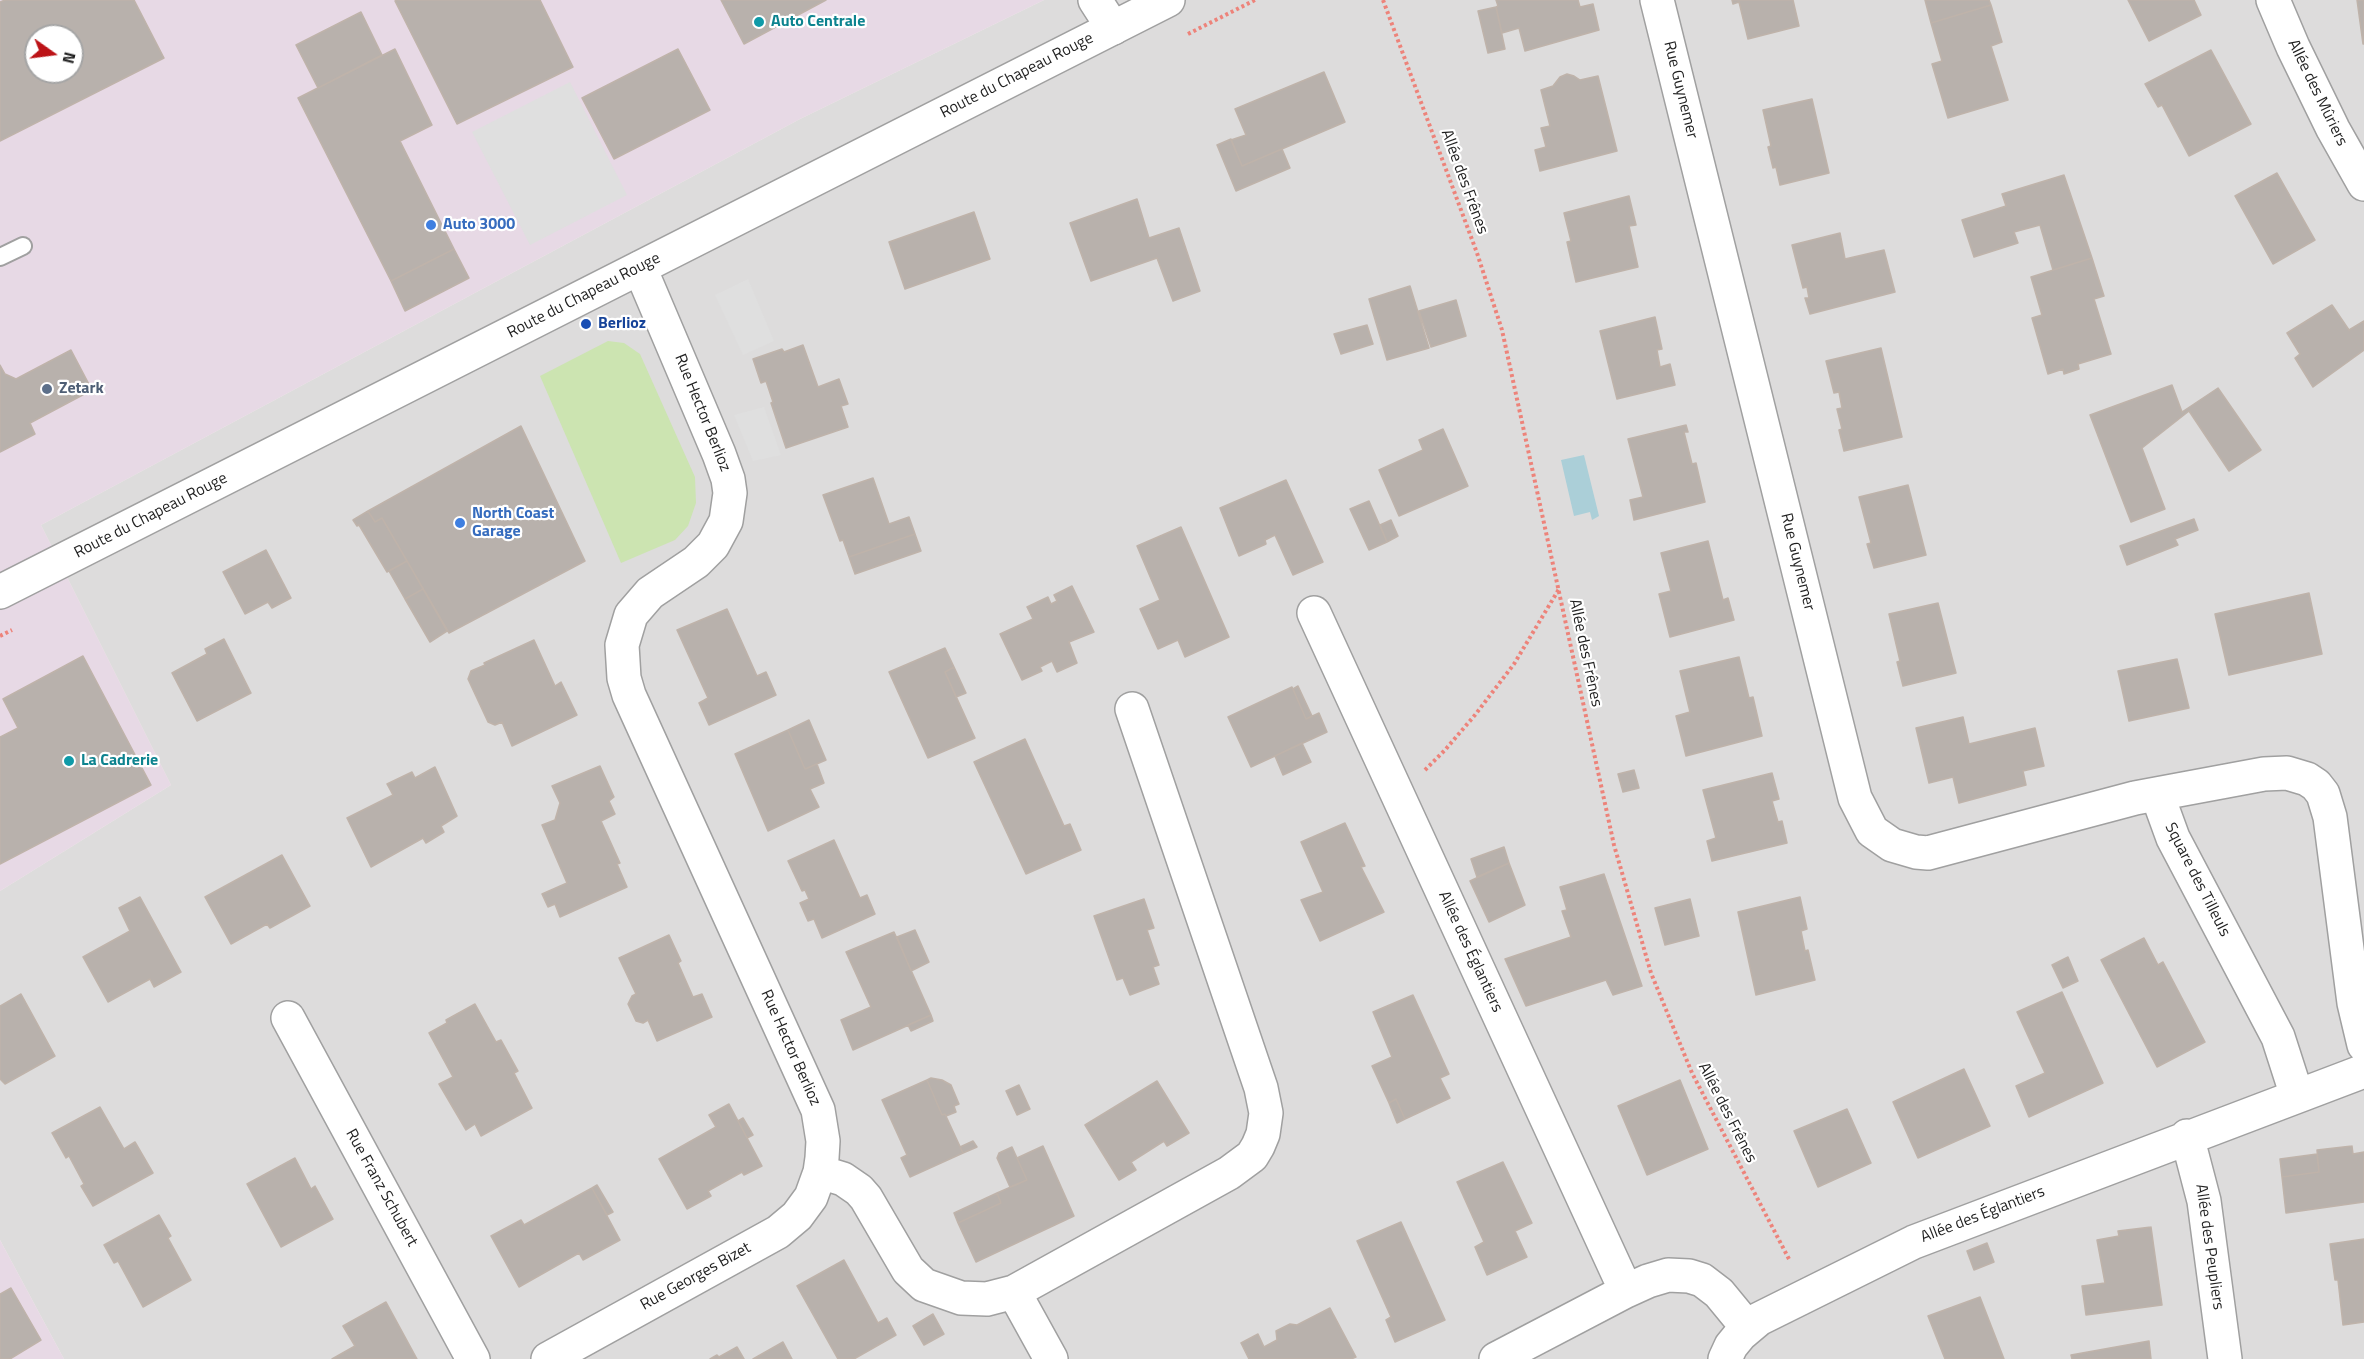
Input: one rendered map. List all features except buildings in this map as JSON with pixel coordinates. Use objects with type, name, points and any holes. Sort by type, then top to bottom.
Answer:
[{"type":"street","points":[[1095,0],[1113,28]]},
{"type":"street","name":"Route du Chapeau Rouge","points":[[0,592],[1168,0]]},
{"type":"street","name":"Rue Guynemer","points":[[1657,0],[1855,798],[1865,820],[1881,840],[1916,852],[1928,853],[2121,801],[2157,794]]},
{"type":"street","name":"Allée des Mûriers","points":[[2273,0],[2333,129],[2364,184]]},
{"type":"street","name":"Rue Hector Berlioz","points":[[640,268],[719,454],[728,479],[730,493],[726,520],[713,545],[696,562],[650,592],[631,615],[622,645],[624,678],[629,695],[818,1110],[823,1141],[820,1172]]},
{"type":"street","name":"Allée des Églantiers","points":[[1314,613],[1626,1291]]},
{"type":"street","points":[[820,1172],[843,1179],[859,1190],[908,1270],[924,1285],[961,1298],[987,1299],[1014,1293],[1229,1173],[1252,1155],[1261,1140],[1266,1124],[1261,1088],[1132,709]]},
{"type":"street","points":[[2157,794],[2276,773],[2296,775],[2316,785],[2328,803],[2331,817],[2354,1003],[2364,1045]]},
{"type":"street","name":"Square des Tilleuls","points":[[2157,794],[2173,838],[2278,1037],[2297,1096]]},
{"type":"street","name":"Rue Franz Schubert","points":[[288,1018],[473,1359]]},
{"type":"street","name":"Allée des Églantiers","points":[[1747,1327],[1774,1310],[1937,1231],[2364,1071]]},
{"type":"street","name":"Allée des Peupliers","points":[[2187,1136],[2204,1201],[2225,1359]]},
{"type":"street","name":"Rue Georges Bizet","points":[[548,1359],[778,1232],[805,1207],[820,1172]]},
{"type":"street","points":[[1496,1359],[1626,1291],[1668,1275],[1689,1276],[1702,1280],[1719,1293],[1747,1327],[1731,1346],[1725,1359]]},
{"type":"street","points":[[1014,1293],[1051,1359]]},
{"type":"lane","points":[[0,257],[22,246]]},
{"type":"path","name":"Allée des Frênes","points":[[1383,0],[1477,253],[1502,330],[1614,845],[1651,973],[1692,1073],[1808,1294]]},
{"type":"path","points":[[1395,790],[1431,765],[1475,715],[1526,645],[1559,589]]},
{"type":"shaded area","points":[[0,0],[1044,0],[800,119],[41,525],[171,785],[0,891]]},
{"type":"shaded area","points":[[1044,0],[2364,0],[2364,1359],[64,1359],[0,1240],[0,891],[171,785],[41,525],[800,119]]},
{"type":"shaded area","points":[[570,82],[627,195],[530,245],[472,132]]},
{"type":"shaded area","points":[[748,279],[774,341],[743,355],[715,295]]},
{"type":"shaded area","points":[[764,407],[781,455],[753,461],[734,415]]},
{"type":"shaded area","points":[[0,1240],[64,1359],[0,1359]]},
{"type":"green space","points":[[608,341],[624,343],[640,354],[695,477],[696,503],[688,526],[675,540],[621,563],[540,376]]},
{"type":"water","points":[[1584,455],[1599,516],[1592,520],[1590,512],[1574,516],[1561,460]]},
{"type":"place","name":"Auto Centrale","points":[[759,22]]},
{"type":"place","name":"Auto 3000","points":[[431,225]]},
{"type":"place","name":"Berlioz","points":[[586,324]]},
{"type":"place","name":"Zetark","points":[[47,389]]},
{"type":"place","name":"North Coast Garage","points":[[460,523]]},
{"type":"place","name":"La Cadrerie","points":[[69,761]]}]
